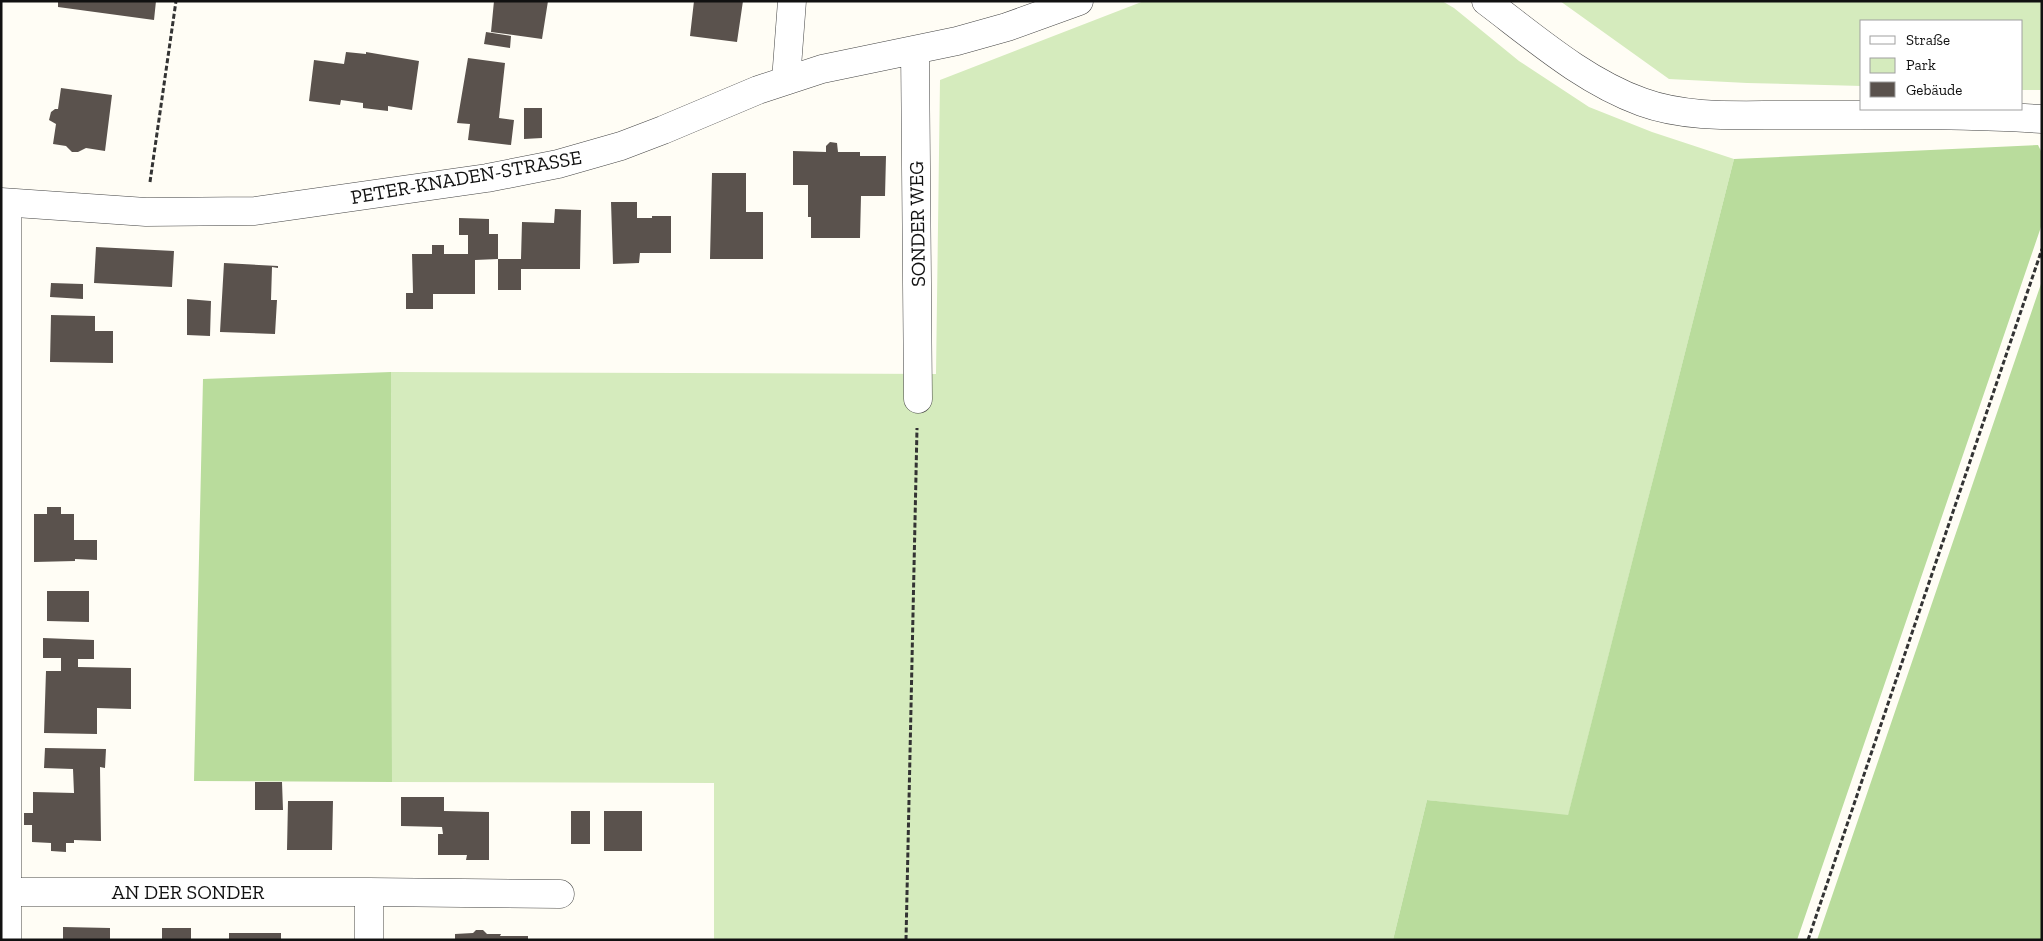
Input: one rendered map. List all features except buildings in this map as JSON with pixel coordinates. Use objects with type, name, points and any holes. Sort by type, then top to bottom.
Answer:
[{"type":"street","points":[[786,80],[792,1]]},
{"type":"street","name":"PETER-KNADEN-STRASSE","points":[[4,202],[146,212],[255,211],[487,178],[558,164],[630,143],[786,80],[822,69],[981,34],[1079,1]]},
{"type":"street","points":[[1486,1],[1587,74],[1627,96],[1658,107],[1712,114],[1977,115],[2042,119]]},
{"type":"street","name":"SONDER WEG","points":[[915,50],[918,399]]},
{"type":"street","points":[[4,202],[7,940]]},
{"type":"street","name":"AN DER SONDER","points":[[7,892],[560,894]]},
{"type":"street","points":[[369,892],[369,940]]},
{"type":"path","points":[[146,212],[176,1]]},
{"type":"path","points":[[1808,940],[2042,249]]},
{"type":"path","points":[[906,940],[918,399]]},
{"type":"green space","points":[[1144,1],[1442,1],[1454,8],[1519,61],[1589,107],[1652,132],[1734,159],[1568,816],[1427,800],[1393,940],[714,940],[714,783],[392,782],[391,372],[936,374],[940,80]]},
{"type":"green space","points":[[1560,1],[2042,1],[2042,90],[2023,90],[2023,20],[1860,20],[1860,86],[1669,79]]},
{"type":"green space","points":[[2038,145],[2042,153],[2042,224],[1797,940],[1393,940],[1427,800],[1568,815],[1734,159]]},
{"type":"green space","points":[[2042,281],[2042,940],[1817,940]]},
{"type":"green space","points":[[391,372],[392,782],[194,781],[203,379]]}]
